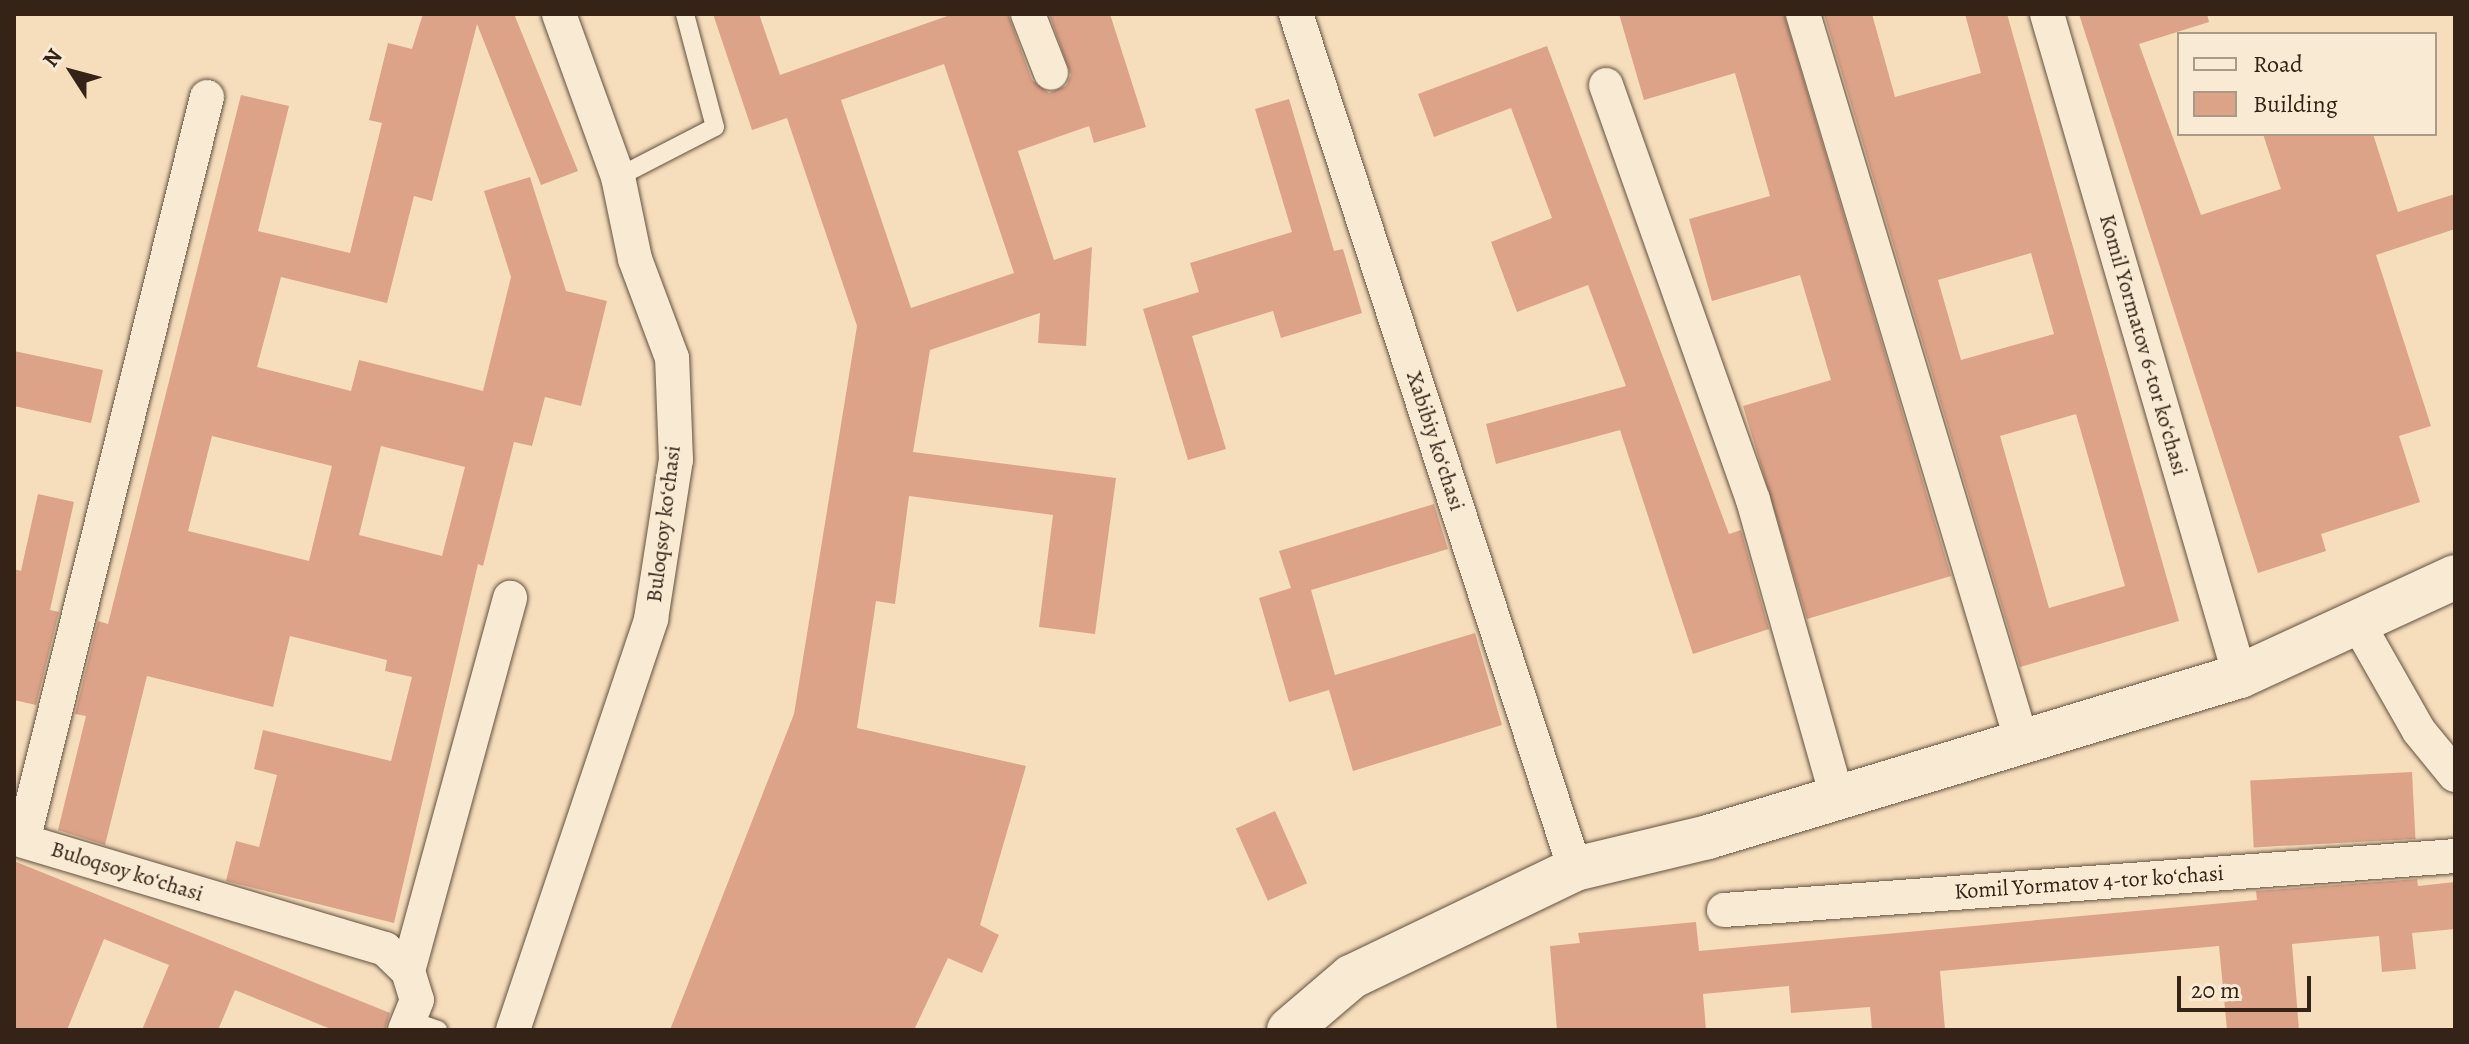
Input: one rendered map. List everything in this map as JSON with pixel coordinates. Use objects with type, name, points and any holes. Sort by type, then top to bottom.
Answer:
[{"type":"street","name":"Buloqsoy koʻchasi","points":[[513,1030],[651,619],[676,460],[672,358],[635,259],[618,177],[559,14]]},
{"type":"street","points":[[1028,14],[1051,73]]},
{"type":"street","name":"Xabibiy koʻchasi","points":[[1296,14],[1575,869]]},
{"type":"street","points":[[1803,14],[2021,739]]},
{"type":"street","name":"Komil Yormatov 6-tor koʻchasi","points":[[2047,14],[2240,676]]},
{"type":"street","points":[[1606,85],[1753,500],[1836,793]]},
{"type":"street","name":"Buloqsoy koʻchasi","points":[[207,97],[19,840],[385,949],[408,971]]},
{"type":"street","points":[[1289,1030],[1351,977],[1575,869],[1708,837],[1836,793],[2240,676],[2455,577]]},
{"type":"street","points":[[417,1027],[417,1000],[408,971],[510,598]]},
{"type":"street","points":[[2357,622],[2419,731],[2455,775]]},
{"type":"street","name":"Komil Yormatov 4-tor koʻchasi","points":[[1724,910],[2455,856]]},
{"type":"lane","points":[[618,177],[715,127],[685,14]]},
{"type":"building","points":[[423,14],[514,14],[578,171],[541,185],[477,24],[432,201],[414,196],[387,303],[281,277],[257,367],[351,391],[359,360],[483,391],[511,277],[484,191],[530,177],[566,291],[607,301],[581,406],[545,397],[532,446],[514,442],[483,566],[478,564],[394,923],[226,881],[236,841],[259,847],[277,775],[254,769],[263,730],[391,761],[412,677],[385,671],[387,660],[290,636],[273,707],[147,676],[105,845],[58,830],[86,716],[75,714],[98,621],[108,624],[241,95],[289,106],[258,231],[350,253],[382,123],[369,120],[388,43],[412,49]],"holes":[[[212,436],[332,466],[309,561],[188,531]],[[381,446],[465,467],[442,556],[359,535]]]},
{"type":"building","points":[[713,14],[759,14],[780,75],[953,14],[1008,14],[1032,80],[1049,93],[1066,86],[1071,75],[1049,14],[1110,14],[1146,127],[1094,143],[1089,126],[1018,151],[1054,260],[1092,247],[1086,346],[1038,343],[1040,313],[930,350],[913,452],[1116,478],[1095,634],[1039,627],[1053,515],[909,496],[895,604],[876,601],[857,728],[1026,766],[980,925],[999,935],[982,973],[948,958],[914,1030],[670,1030],[794,714],[857,326],[787,118],[752,130]],"holes":[[[944,64],[1014,273],[911,308],[841,100]]]},
{"type":"building","points":[[1619,14],[1784,14],[1951,576],[1807,619],[1743,406],[1831,380],[1800,275],[1712,301],[1689,219],[1770,196],[1735,73],[1644,100]]},
{"type":"building","points":[[1824,14],[1872,14],[1895,97],[1981,73],[1965,14],[2007,14],[2179,621],[2020,667]],"holes":[[[2031,253],[2054,334],[1961,360],[1938,280]],[[2076,414],[2125,586],[2049,608],[2000,436]]]},
{"type":"building","points":[[2079,14],[2207,14],[2209,22],[2139,44],[2201,215],[2281,189],[2264,136],[2374,136],[2398,212],[2455,194],[2455,229],[2376,255],[2431,426],[2399,436],[2420,502],[2321,534],[2326,551],[2258,573]]},
{"type":"building","points":[[1547,46],[1729,534],[1741,530],[1769,629],[1693,654],[1620,430],[1496,464],[1486,424],[1626,386],[1588,285],[1517,312],[1491,242],[1552,218],[1511,108],[1434,137],[1418,94]]},
{"type":"building","points":[[1289,99],[1334,251],[1343,249],[1362,313],[1281,338],[1273,311],[1192,336],[1226,449],[1188,460],[1143,309],[1199,292],[1190,263],[1292,232],[1255,109]]},
{"type":"building","points":[[14,351],[103,370],[91,423],[14,406]]},
{"type":"building","points":[[38,494],[74,502],[50,610],[59,612],[36,705],[14,700],[14,569],[21,571]]},
{"type":"building","points":[[1434,504],[1448,549],[1311,590],[1335,675],[1475,633],[1502,725],[1353,771],[1329,690],[1289,702],[1259,598],[1291,588],[1279,551]]},
{"type":"building","points":[[2412,772],[2416,839],[2254,847],[2250,780]]},
{"type":"building","points":[[1275,811],[1307,883],[1268,901],[1236,828]]},
{"type":"building","points":[[14,861],[390,1013],[385,1030],[333,1030],[235,990],[218,1030],[142,1030],[169,965],[104,939],[67,1030],[14,1030]]},
{"type":"building","points":[[2417,879],[2418,886],[2455,882],[2455,929],[2412,933],[2416,969],[2382,972],[2379,936],[2292,944],[2299,1030],[2227,1030],[2219,946],[1940,971],[1945,1030],[1872,1030],[1870,1007],[1791,1013],[1789,986],[1703,994],[1706,1030],[1557,1030],[1550,946],[1580,943],[1578,933],[1696,922],[1699,951],[2257,900],[2256,891]]}]
